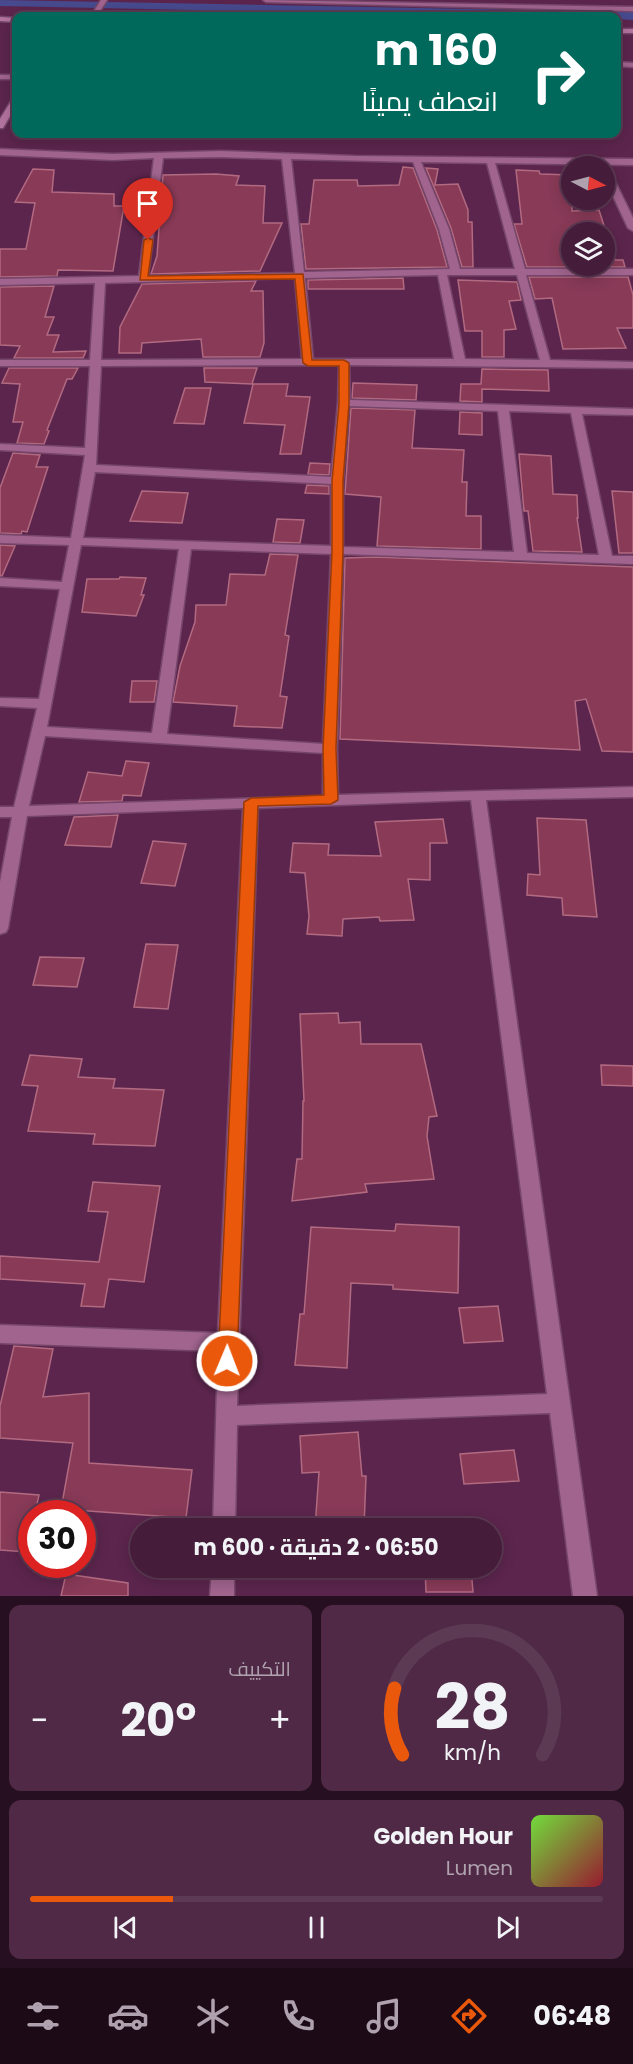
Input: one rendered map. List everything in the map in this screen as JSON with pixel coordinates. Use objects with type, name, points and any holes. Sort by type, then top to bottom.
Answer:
[{"type":"street","points":[[266,0],[633,9]]},
{"type":"street","points":[[1,122],[12,106]]},
{"type":"street","points":[[0,152],[113,157],[221,154],[561,163]]},
{"type":"street","points":[[143,279],[159,156]]},
{"type":"street","points":[[286,156],[291,183],[308,363]]},
{"type":"street","points":[[416,160],[444,229],[456,272]]},
{"type":"street","points":[[489,160],[546,364]]},
{"type":"street","points":[[615,164],[633,162]]},
{"type":"street","points":[[615,189],[633,228]]},
{"type":"street","points":[[0,282],[456,272],[633,272]]},
{"type":"street","points":[[442,273],[460,362]]},
{"type":"street","points":[[0,928],[20,812],[45,704],[90,468],[100,280]]},
{"type":"street","points":[[0,363],[460,362],[633,365]]},
{"type":"street","points":[[331,800],[330,749],[338,551],[337,481],[344,404],[344,363]]},
{"type":"street","points":[[344,404],[633,412]]},
{"type":"street","points":[[503,409],[521,557]]},
{"type":"street","points":[[576,411],[606,560]]},
{"type":"street","points":[[0,447],[92,453]]},
{"type":"street","points":[[90,468],[337,481]]},
{"type":"street","points":[[0,539],[185,547],[633,560]]},
{"type":"street","points":[[159,738],[185,547]]},
{"type":"street","points":[[0,582],[68,586]]},
{"type":"street","points":[[0,702],[45,704]]},
{"type":"street","points":[[39,731],[330,749]]},
{"type":"street","points":[[0,812],[251,802],[633,792]]},
{"type":"street","points":[[478,795],[585,1596]]},
{"type":"street","points":[[224,1518],[228,1342],[251,802]]},
{"type":"street","points":[[0,1334],[228,1342]]},
{"type":"street","points":[[226,1416],[559,1403]]},
{"type":"street","points":[[222,1596],[223,1578]]},
{"type":"building","points":[[403,167],[413,168],[437,230],[447,267],[306,269],[301,224],[309,224],[314,180],[357,180],[358,186],[399,185]]},
{"type":"building","points":[[426,168],[438,169],[435,185],[458,184],[468,210],[468,222],[472,222],[473,267],[462,267],[451,228]]},
{"type":"building","points":[[33,169],[54,170],[52,192],[114,194],[114,206],[124,206],[113,271],[58,270],[57,276],[0,277],[0,249],[26,249],[35,203],[15,202]]},
{"type":"building","points":[[516,170],[561,175],[561,210],[599,210],[603,222],[561,222],[561,267],[527,267],[514,224],[522,224]]},
{"type":"building","points":[[163,175],[239,176],[236,185],[265,186],[263,223],[282,223],[260,271],[151,274],[157,256]]},
{"type":"building","points":[[615,260],[623,260],[625,267],[615,267]]},
{"type":"building","points":[[529,277],[628,277],[633,295],[633,328],[617,328],[626,348],[563,349],[552,298],[535,299]]},
{"type":"building","points":[[403,278],[404,289],[308,289],[308,280]]},
{"type":"building","points":[[458,280],[517,282],[521,300],[509,301],[516,329],[504,330],[504,357],[482,357],[482,331],[465,331]]},
{"type":"building","points":[[256,281],[251,291],[263,291],[264,343],[260,357],[203,357],[201,339],[142,343],[141,353],[119,353],[120,327],[142,284]]},
{"type":"building","points":[[54,286],[45,317],[54,317],[47,335],[59,335],[53,352],[86,351],[83,358],[14,358],[20,346],[0,345],[0,287]]},
{"type":"building","points":[[9,368],[78,368],[72,379],[67,379],[47,430],[49,431],[44,444],[17,443],[23,422],[13,422],[20,384],[2,383]]},
{"type":"building","points":[[204,368],[257,368],[252,384],[205,382]]},
{"type":"building","points":[[482,369],[548,370],[549,391],[482,389],[482,402],[460,401],[461,384],[481,384]]},
{"type":"building","points":[[353,383],[417,385],[416,400],[352,398]]},
{"type":"building","points":[[253,384],[288,384],[286,396],[310,397],[301,454],[280,454],[285,425],[244,423]]},
{"type":"building","points":[[185,388],[211,388],[204,424],[174,423]]},
{"type":"building","points":[[351,408],[415,410],[412,448],[464,450],[462,482],[467,482],[466,516],[481,516],[481,549],[377,546],[381,497],[345,494]]},
{"type":"building","points":[[460,412],[482,413],[482,435],[459,434]]},
{"type":"building","points":[[13,453],[40,455],[36,467],[48,467],[27,532],[22,531],[21,534],[0,533],[0,488]]},
{"type":"building","points":[[519,454],[551,456],[553,494],[577,495],[577,518],[582,552],[533,551],[528,511],[524,511]]},
{"type":"building","points":[[310,463],[330,464],[329,475],[308,474]]},
{"type":"building","points":[[307,485],[329,486],[329,494],[305,493]]},
{"type":"building","points":[[142,491],[188,493],[182,523],[130,521]]},
{"type":"building","points":[[612,491],[633,492],[633,553],[619,553]]},
{"type":"building","points":[[277,519],[304,520],[300,543],[273,542]]},
{"type":"building","points":[[0,545],[15,546],[2,576],[0,576]]},
{"type":"building","points":[[270,554],[298,555],[285,635],[289,636],[280,696],[287,697],[282,728],[234,726],[237,706],[173,702],[180,666],[195,622],[196,605],[226,605],[230,574],[265,575]]},
{"type":"building","points":[[376,557],[633,567],[633,752],[602,751],[586,699],[575,701],[580,750],[340,739],[345,558]]},
{"type":"building","points":[[120,577],[146,578],[141,595],[144,595],[136,616],[82,612],[87,579],[119,579]]},
{"type":"building","points":[[132,681],[157,681],[154,702],[130,702]]},
{"type":"building","points":[[126,761],[149,763],[141,796],[123,795],[122,801],[79,802],[88,772],[122,776]]},
{"type":"building","points":[[118,815],[111,847],[65,845],[74,817]]},
{"type":"building","points":[[537,818],[586,820],[597,917],[563,915],[562,898],[527,895],[528,874],[540,875]]},
{"type":"building","points":[[443,819],[447,843],[430,843],[430,880],[408,879],[414,920],[380,921],[379,917],[343,919],[342,936],[307,934],[309,916],[305,873],[290,872],[293,843],[329,844],[328,855],[381,856],[375,822]]},
{"type":"building","points":[[153,841],[186,844],[175,886],[141,883]]},
{"type":"building","points":[[146,944],[178,945],[168,1009],[134,1007]]},
{"type":"building","points":[[40,957],[84,958],[77,987],[33,985]]},
{"type":"building","points":[[338,1013],[339,1023],[360,1022],[361,1044],[421,1044],[437,1116],[429,1117],[427,1136],[434,1179],[365,1184],[367,1192],[292,1201],[297,1159],[302,1159],[304,1101],[300,1014]]},
{"type":"building","points":[[30,1055],[82,1059],[78,1077],[115,1079],[113,1088],[164,1090],[155,1146],[93,1144],[95,1134],[28,1131],[38,1086],[22,1085]]},
{"type":"building","points":[[601,1065],[633,1066],[633,1086],[602,1085]]},
{"type":"building","points":[[93,1182],[160,1186],[144,1282],[109,1279],[104,1307],[81,1306],[85,1284],[0,1279],[0,1256],[99,1262],[108,1212],[88,1211]]},
{"type":"building","points":[[396,1224],[459,1227],[458,1293],[393,1289],[393,1285],[351,1283],[347,1368],[295,1365],[300,1314],[304,1314],[311,1227],[395,1231]]},
{"type":"building","points":[[498,1306],[503,1341],[464,1343],[459,1308]]},
{"type":"building","points":[[14,1346],[53,1349],[43,1397],[89,1393],[89,1463],[192,1470],[186,1518],[96,1512],[96,1500],[63,1500],[73,1443],[0,1438],[0,1406]]},
{"type":"building","points":[[358,1432],[362,1476],[366,1476],[364,1518],[316,1518],[319,1472],[302,1473],[300,1436]]},
{"type":"building","points":[[514,1450],[519,1481],[464,1484],[460,1454]]},
{"type":"building","points":[[0,1492],[39,1495],[38,1500],[18,1500],[18,1551],[0,1550]]},
{"type":"building","points":[[65,1578],[94,1578],[128,1583],[128,1596],[61,1596]]},
{"type":"building","points":[[425,1578],[472,1578],[473,1592],[426,1592]]},
{"type":"waterway","points":[[0,2],[452,12]]},
{"type":"waterway","points":[[621,16],[633,16]]},
{"type":"route","points":[[148,240],[143,279],[299,276],[308,363],[344,363],[344,404],[337,481],[338,551],[330,749],[331,800],[251,802],[227,1361]]}]
